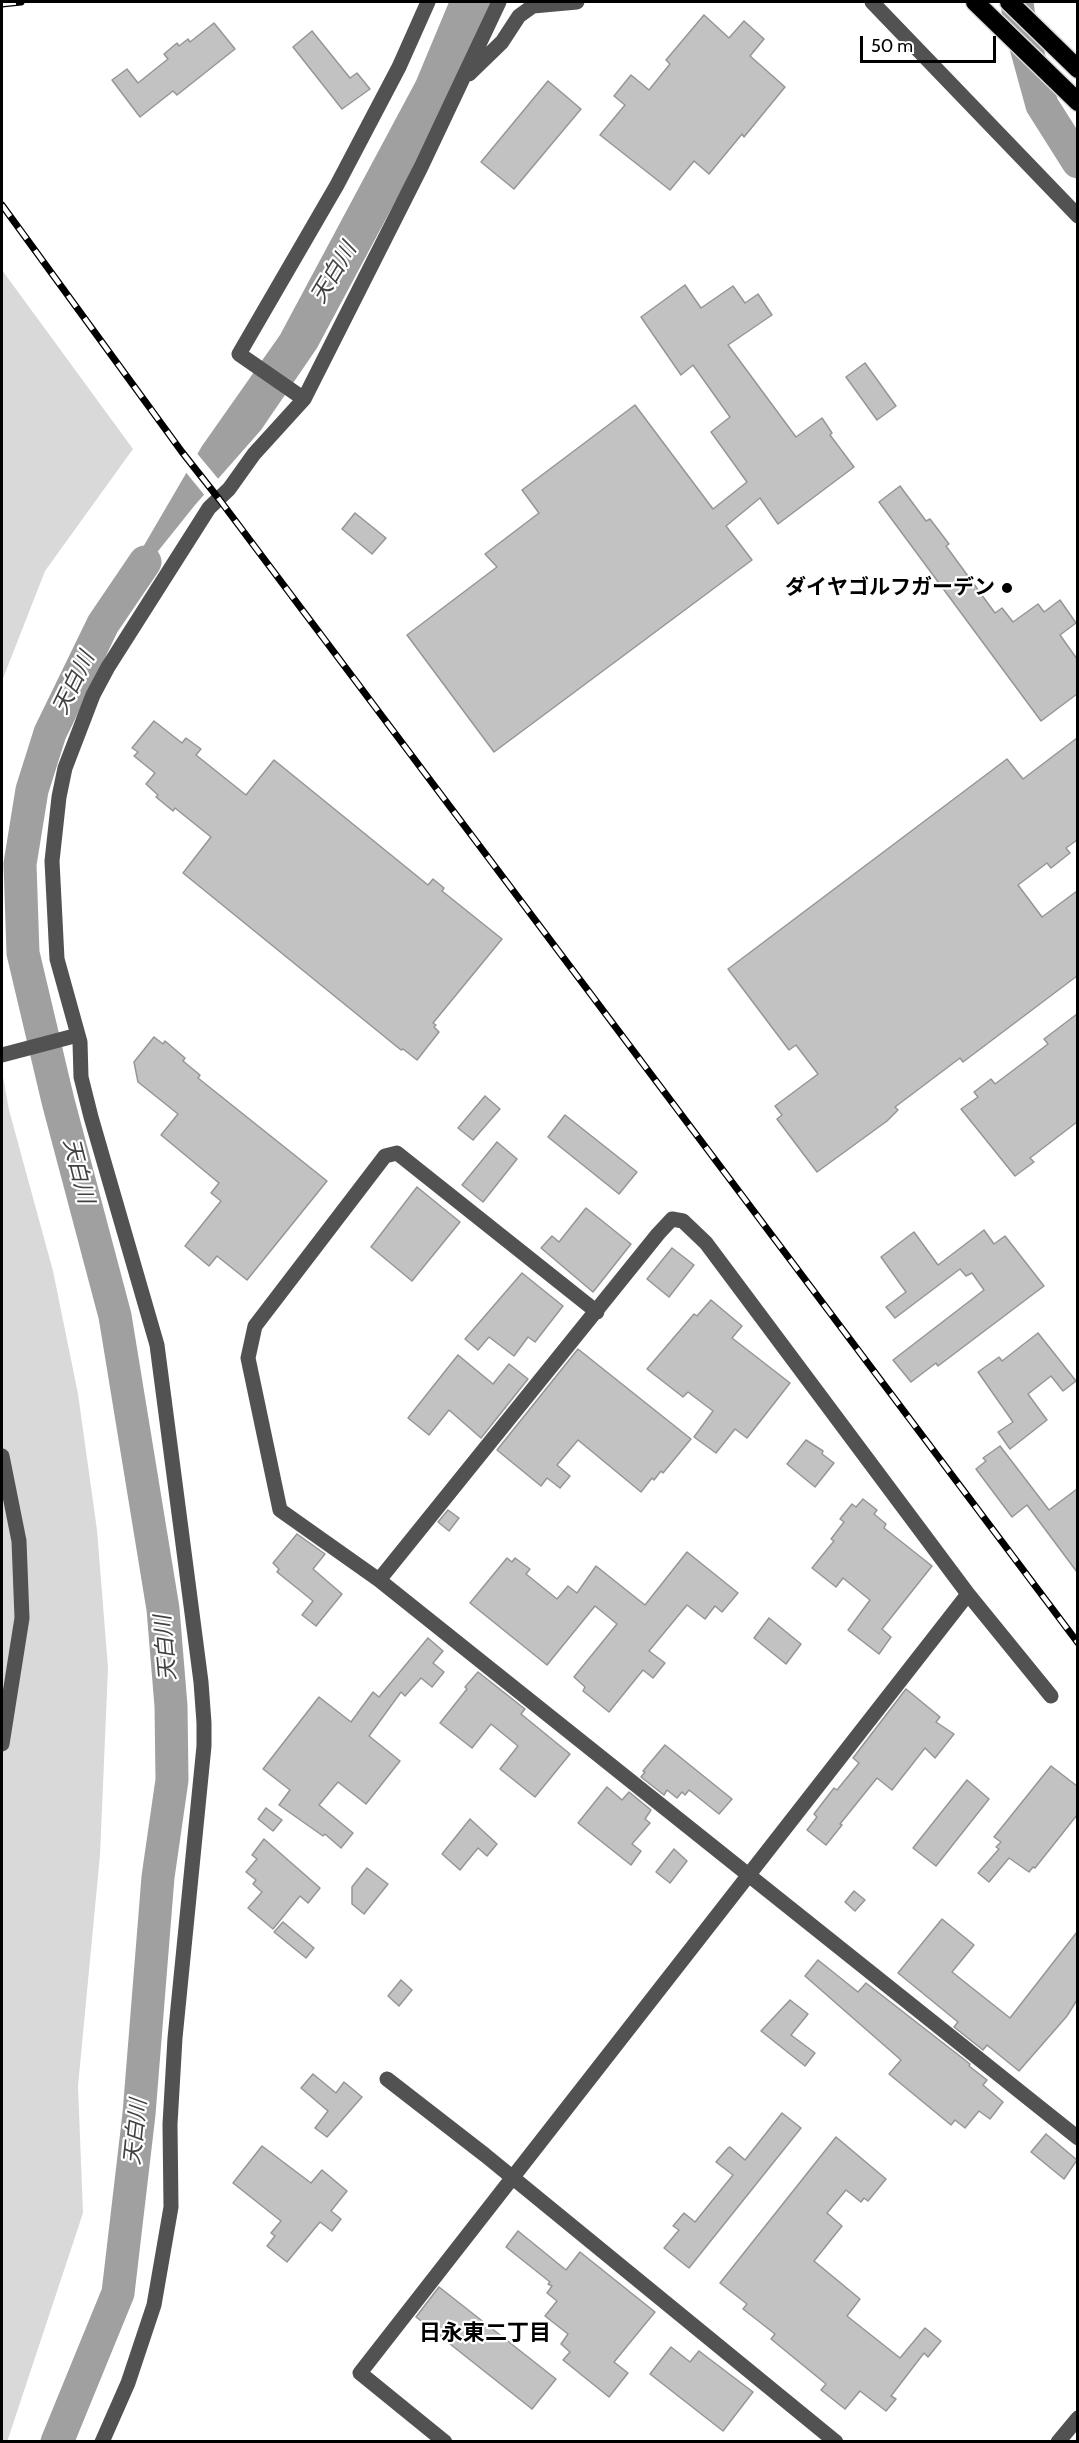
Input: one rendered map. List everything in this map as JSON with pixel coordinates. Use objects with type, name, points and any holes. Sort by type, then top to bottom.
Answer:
[{"type":"highway","points":[[975,2],[1077,102]]},
{"type":"highway","points":[[1009,2],[1077,69]]},
{"type":"street","points":[[300,396],[239,354],[337,185],[399,67],[428,2]]},
{"type":"street","points":[[102,2442],[128,2383],[154,2305],[171,2207],[173,2059],[204,1746],[204,1723],[201,1682],[157,1345],[91,1117],[57,959],[53,900],[54,831],[65,768],[93,695],[209,508],[229,489],[300,396],[422,168],[499,2]]},
{"type":"street","points":[[462,80],[502,42],[519,16],[533,6],[577,2]]},
{"type":"street","points":[[872,2],[1077,216]]},
{"type":"street","points":[[2,1054],[73,1036]]},
{"type":"street","points":[[597,1312],[397,1153],[385,1156],[255,1326],[248,1358],[280,1510],[379,1580],[1077,2138]]},
{"type":"street","points":[[379,1580],[665,1227],[672,1220],[683,1221],[706,1243],[968,1594],[1051,1696]]},
{"type":"street","points":[[2,1456],[19,1541],[22,1618],[2,1744]]},
{"type":"street","points":[[445,2442],[360,2373],[968,1594]]},
{"type":"street","points":[[387,2079],[836,2442]]},
{"type":"street","points":[[1058,2442],[1077,2418]]},
{"type":"shaded area","points":[[2,270],[133,449],[45,571],[2,681]]},
{"type":"shaded area","points":[[2,1071],[9,1110],[53,1271],[78,1394],[97,1530],[108,1668],[100,1855],[78,2086],[83,2213],[7,2442],[2,2441]]},
{"type":"water","points":[[449,2],[492,2],[403,187],[317,348],[261,430],[195,505],[94,631],[202,446],[280,335],[416,81]]},
{"type":"pier","points":[[195,451],[220,481],[206,497],[184,470]]},
{"type":"building","points":[[704,15],[729,38],[744,21],[764,39],[750,56],[785,87],[744,137],[742,134],[709,174],[694,161],[670,190],[600,135],[625,105],[614,96],[631,75],[649,90],[670,64],[666,60]]},
{"type":"building","points":[[214,23],[235,49],[177,95],[173,91],[140,117],[112,80],[127,69],[138,83],[168,59],[164,54],[177,43],[179,46],[188,39],[190,42]]},
{"type":"building","points":[[312,31],[350,78],[357,73],[370,89],[342,109],[293,47]]},
{"type":"building","points":[[548,81],[581,109],[514,189],[481,162]]},
{"type":"building","points":[[685,285],[701,308],[733,286],[745,303],[758,294],[772,315],[728,345],[796,437],[822,418],[832,433],[830,435],[854,467],[778,524],[760,498],[726,526],[752,560],[494,752],[407,635],[497,567],[485,554],[539,513],[522,490],[635,405],[713,509],[747,482],[711,432],[730,417],[693,365],[681,375],[641,317]]},
{"type":"building","points":[[865,363],[896,406],[877,420],[846,377]]},
{"type":"building","points":[[900,486],[926,521],[930,519],[949,544],[946,546],[995,613],[1002,608],[1013,622],[1038,604],[1044,612],[1060,600],[1076,623],[1060,635],[1077,659],[1077,694],[1041,721],[879,502]]},
{"type":"building","points":[[355,513],[386,538],[372,554],[342,529]]},
{"type":"building","points":[[154,721],[182,743],[186,738],[201,749],[196,755],[246,795],[274,760],[428,885],[433,879],[444,888],[442,891],[502,939],[433,1023],[439,1032],[417,1060],[403,1049],[401,1050],[183,873],[211,837],[175,808],[173,811],[156,797],[158,795],[146,784],[155,773],[134,756],[138,752],[132,748]]},
{"type":"building","points":[[1077,738],[1077,840],[1066,848],[1070,853],[1051,868],[1047,863],[1018,885],[1042,917],[1077,891],[1077,976],[963,1062],[960,1058],[895,1107],[898,1110],[887,1121],[817,1172],[777,1119],[782,1115],[775,1106],[818,1074],[796,1045],[789,1050],[728,969],[1007,759],[1023,779]]},
{"type":"building","points":[[1077,1014],[1077,1122],[1030,1158],[1034,1162],[1015,1176],[961,1109],[978,1097],[974,1092],[991,1079],[995,1084],[1048,1044],[1044,1039]]},
{"type":"building","points":[[154,1037],[163,1044],[165,1041],[185,1058],[183,1061],[200,1075],[198,1078],[327,1181],[247,1280],[217,1256],[209,1266],[185,1246],[221,1201],[211,1193],[219,1183],[161,1135],[178,1114],[138,1082],[134,1062]]},
{"type":"building","points":[[485,1096],[500,1109],[473,1140],[458,1128]]},
{"type":"building","points":[[565,1115],[637,1172],[619,1194],[548,1137]]},
{"type":"building","points":[[497,1142],[517,1159],[483,1202],[462,1185]]},
{"type":"building","points":[[417,1187],[460,1222],[412,1281],[371,1247]]},
{"type":"building","points":[[586,1208],[631,1244],[593,1292],[541,1248],[552,1236],[559,1242]]},
{"type":"building","points":[[984,1230],[994,1244],[1005,1236],[1044,1286],[938,1366],[936,1363],[911,1382],[893,1360],[984,1290],[972,1273],[966,1276],[960,1269],[895,1318],[886,1307],[906,1292],[881,1257],[914,1232],[938,1265]]},
{"type":"building","points":[[672,1248],[694,1265],[669,1297],[647,1279]]},
{"type":"building","points":[[522,1273],[563,1306],[535,1342],[528,1337],[514,1356],[489,1337],[478,1350],[465,1339]]},
{"type":"building","points":[[711,1300],[742,1326],[732,1338],[790,1383],[747,1438],[735,1429],[716,1453],[694,1437],[713,1411],[688,1392],[683,1397],[647,1369],[694,1314],[697,1316]]},
{"type":"building","points":[[1038,1333],[1076,1381],[1063,1391],[1051,1376],[1028,1394],[1047,1420],[1010,1449],[998,1432],[1013,1422],[978,1372],[999,1357],[1002,1361]]},
{"type":"building","points":[[578,1349],[691,1439],[663,1473],[661,1471],[654,1480],[652,1478],[641,1492],[578,1440],[557,1465],[570,1476],[560,1488],[547,1478],[541,1486],[497,1450]]},
{"type":"building","points":[[458,1355],[493,1384],[509,1364],[528,1379],[481,1438],[449,1410],[429,1435],[408,1418]]},
{"type":"building","points":[[806,1440],[823,1451],[822,1454],[834,1463],[815,1487],[787,1464]]},
{"type":"building","points":[[1000,1446],[1049,1510],[1077,1489],[1077,1572],[1027,1505],[1012,1517],[976,1469],[986,1461],[983,1458]]},
{"type":"building","points":[[863,1499],[877,1510],[874,1514],[886,1524],[884,1528],[932,1566],[882,1629],[891,1637],[879,1654],[848,1630],[870,1600],[843,1578],[836,1587],[812,1568],[834,1541],[831,1539],[844,1522],[840,1519],[852,1504],[856,1507]]},
{"type":"building","points":[[448,1510],[459,1518],[449,1531],[438,1522]]},
{"type":"building","points":[[297,1534],[325,1554],[313,1569],[342,1594],[316,1626],[302,1615],[313,1601],[277,1572],[279,1569],[273,1563]]},
{"type":"building","points":[[687,1552],[738,1593],[722,1612],[715,1606],[705,1619],[687,1605],[649,1651],[665,1663],[653,1678],[643,1670],[609,1712],[583,1691],[585,1687],[574,1677],[617,1624],[595,1606],[547,1665],[470,1603],[507,1558],[512,1562],[515,1558],[530,1569],[526,1574],[557,1599],[568,1586],[577,1593],[596,1566],[645,1605]]},
{"type":"building","points":[[769,1618],[801,1644],[786,1664],[754,1638]]},
{"type":"building","points":[[428,1638],[443,1651],[433,1663],[444,1672],[432,1687],[421,1678],[405,1696],[401,1692],[369,1736],[400,1761],[366,1804],[338,1782],[319,1805],[353,1833],[341,1848],[325,1834],[323,1836],[279,1805],[290,1790],[263,1769],[319,1697],[351,1722],[373,1692],[379,1697]]},
{"type":"building","points":[[478,1672],[525,1709],[521,1714],[570,1754],[535,1797],[500,1769],[518,1746],[491,1724],[472,1748],[440,1723]]},
{"type":"building","points":[[906,1689],[940,1717],[936,1722],[954,1734],[935,1758],[925,1748],[892,1790],[877,1778],[826,1845],[807,1830],[817,1817],[814,1814],[834,1788],[837,1790],[859,1763],[853,1758]]},
{"type":"building","points":[[665,1745],[732,1799],[719,1814],[689,1790],[685,1795],[682,1792],[677,1798],[667,1790],[664,1795],[641,1777],[645,1772],[643,1771]]},
{"type":"building","points":[[1051,1766],[1077,1786],[1077,1815],[1035,1868],[1033,1867],[1029,1872],[1009,1858],[989,1882],[978,1873],[999,1849],[996,1847],[1001,1842],[994,1837]]},
{"type":"building","points":[[967,1780],[989,1799],[936,1866],[913,1848]]},
{"type":"building","points":[[607,1787],[622,1800],[629,1792],[651,1810],[645,1819],[650,1823],[632,1844],[641,1851],[631,1865],[578,1823]]},
{"type":"building","points":[[266,1808],[282,1820],[273,1831],[258,1819]]},
{"type":"building","points":[[470,1819],[497,1844],[487,1856],[478,1848],[460,1870],[442,1854]]},
{"type":"building","points":[[264,1839],[320,1888],[308,1903],[300,1896],[273,1929],[248,1908],[262,1892],[253,1884],[256,1880],[246,1872],[257,1859],[252,1855]]},
{"type":"building","points":[[674,1849],[687,1861],[670,1883],[656,1872]]},
{"type":"building","points":[[367,1868],[388,1884],[364,1914],[352,1904],[352,1887]]},
{"type":"building","points":[[854,1891],[865,1900],[855,1911],[845,1902]]},
{"type":"building","points":[[942,1919],[974,1945],[952,1972],[1010,2018],[1077,1932],[1077,2000],[1067,2016],[1019,2071],[987,2045],[983,2050],[954,2027],[958,2022],[898,1973]]},
{"type":"building","points":[[283,1922],[314,1948],[306,1958],[274,1932]]},
{"type":"building","points":[[818,1960],[858,1992],[866,1983],[970,2064],[969,2066],[987,2080],[983,2085],[1003,2102],[990,2119],[979,2111],[965,2128],[955,2120],[951,2125],[889,2074],[901,2060],[805,1976]]},
{"type":"building","points":[[401,1980],[412,1990],[399,2006],[388,1996]]},
{"type":"building","points":[[790,2000],[808,2014],[791,2035],[815,2053],[805,2066],[761,2031]]},
{"type":"building","points":[[313,2074],[336,2093],[344,2082],[362,2097],[327,2137],[315,2128],[328,2111],[301,2088]]},
{"type":"building","points":[[782,2113],[801,2128],[689,2268],[664,2248],[679,2230],[673,2226],[684,2213],[695,2222],[733,2175],[716,2162],[728,2148],[730,2147],[745,2160]]},
{"type":"building","points":[[1046,2134],[1077,2160],[1064,2179],[1031,2152]]},
{"type":"building","points":[[836,2137],[886,2179],[868,2201],[864,2198],[861,2202],[846,2190],[827,2213],[842,2226],[814,2261],[860,2299],[847,2316],[900,2358],[925,2328],[941,2341],[928,2357],[924,2353],[891,2396],[896,2399],[886,2411],[860,2391],[845,2409],[821,2390],[826,2384],[771,2339],[775,2334],[743,2309],[747,2304],[720,2283]]},
{"type":"building","points":[[262,2146],[311,2183],[322,2170],[347,2191],[331,2211],[341,2219],[332,2231],[320,2222],[287,2262],[267,2246],[275,2236],[271,2233],[281,2221],[233,2183]]},
{"type":"building","points":[[518,2231],[566,2270],[580,2252],[655,2312],[614,2362],[628,2373],[609,2397],[563,2360],[570,2352],[561,2344],[568,2334],[545,2316],[557,2301],[547,2293],[552,2286],[548,2284],[550,2282],[506,2247]]},
{"type":"building","points":[[439,2287],[556,2379],[532,2409],[416,2317]]},
{"type":"building","points":[[671,2347],[690,2362],[699,2351],[753,2392],[723,2431],[650,2374]]},
{"type":"waterway","points":[[1017,2],[1020,25],[1042,105],[1078,162]]},
{"type":"waterway","name":"天白川","points":[[57,2442],[118,2293],[139,2114],[158,1877],[172,1780],[171,1706],[163,1609],[115,1316],[58,1101],[23,953],[20,864],[32,790],[50,733],[103,624],[145,562]]},
{"type":"railway","points":[[2,4],[21,2]]},
{"type":"railway","points":[[2,205],[182,452],[1078,1643]]},
{"type":"place","name":"ダイヤゴルフガーデン","points":[[1007,588]]},
{"type":"district","name":"日永東二丁目","points":[[485,2334]]}]
